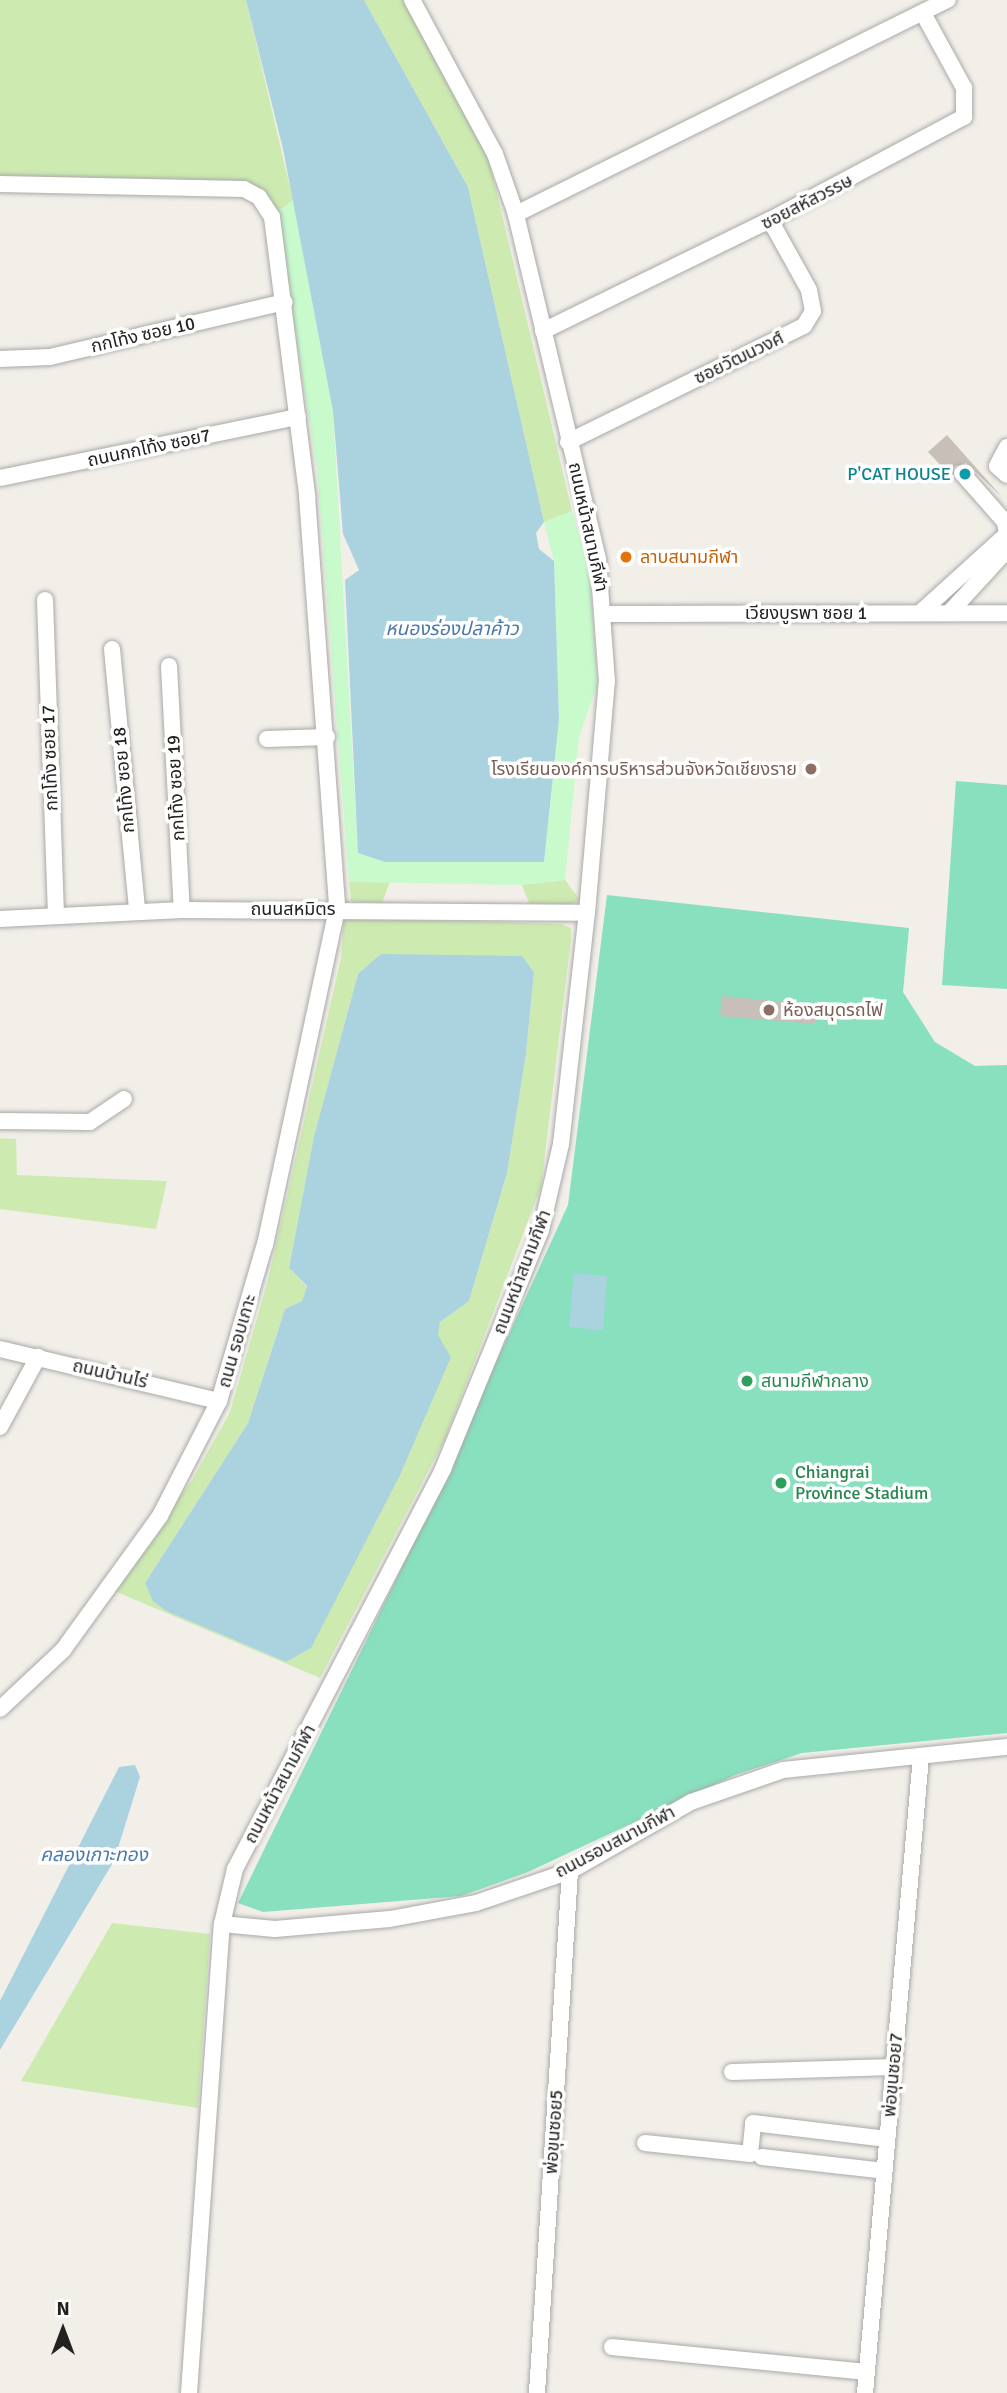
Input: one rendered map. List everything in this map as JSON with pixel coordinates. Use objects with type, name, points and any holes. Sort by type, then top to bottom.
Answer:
[{"type":"street","name":"ถนนหน้าสนามกีฬา","points":[[189,2393],[222,1924],[235,1869],[443,1469],[541,1230],[561,1144],[587,913],[607,682],[606,614],[516,214],[495,154],[412,0]]},
{"type":"street","points":[[516,214],[948,0]]},
{"type":"street","name":"ซอยสหัสวรรษ","points":[[543,331],[770,220],[964,117],[964,88],[923,13]]},
{"type":"street","name":"ถนน รอบเกาะ","points":[[0,184],[244,189],[259,197],[272,217],[298,417],[327,737],[337,909],[265,1244],[219,1401],[160,1516],[63,1650],[0,1709]]},
{"type":"street","name":"ซอยวัฒนวงศ์","points":[[568,442],[804,326],[813,311],[809,290],[770,220]]},
{"type":"street","name":"กกโท้ง ซอย 10","points":[[0,359],[50,357],[285,302]]},
{"type":"street","name":"ถนนกกโท้ง ซอย7","points":[[0,478],[298,417]]},
{"type":"street","points":[[1007,447],[998,466],[1007,475]]},
{"type":"street","points":[[921,612],[1007,534],[1005,522],[962,473]]},
{"type":"street","points":[[950,612],[1007,550]]},
{"type":"street","name":"กกโท้ง ซอย 17","points":[[45,600],[56,916]]},
{"type":"street","name":"เวียงบูรพา ซอย 1","points":[[606,614],[1007,613]]},
{"type":"street","name":"กกโท้ง ซอย 18","points":[[112,649],[137,911]]},
{"type":"street","name":"กกโท้ง ซอย 19","points":[[170,666],[182,910]]},
{"type":"street","points":[[267,739],[327,737]]},
{"type":"street","name":"ถนนสหมิตร","points":[[0,919],[182,910],[337,909],[587,913]]},
{"type":"street","points":[[0,1121],[90,1122],[124,1100]]},
{"type":"street","name":"ถนนบ้านไร่","points":[[0,1349],[219,1401]]},
{"type":"street","points":[[0,1427],[38,1357]]},
{"type":"street","name":"ถนนรอบสนามกีฬา","points":[[222,1924],[275,1930],[390,1919],[476,1903],[570,1871],[691,1802],[783,1770],[921,1758],[1007,1747]]},
{"type":"street","name":"พ่อขุนซอย7","points":[[865,2393],[921,1758]]},
{"type":"street","name":"พ่อขุนซอย5","points":[[537,2393],[570,1871]]},
{"type":"street","points":[[732,2072],[893,2067]]},
{"type":"street","points":[[645,2143],[750,2154],[753,2123],[887,2139]]},
{"type":"street","points":[[762,2157],[884,2171]]},
{"type":"street","points":[[612,2347],[867,2372]]},
{"type":"green space","points":[[0,0],[246,0],[293,200],[272,217],[238,188],[0,184]]},
{"type":"green space","points":[[364,0],[404,0],[489,160],[572,511],[544,522],[468,187]]},
{"type":"green space","points":[[293,200],[333,411],[358,853],[385,862],[544,862],[559,719],[554,561],[544,522],[572,511],[590,572],[597,686],[579,737],[565,880],[522,885],[349,882],[317,469],[276,213]]},
{"type":"green space","points":[[956,781],[1007,785],[1007,989],[942,985]]},
{"type":"green space","points":[[565,880],[580,900],[562,908],[531,908],[522,885]]},
{"type":"green space","points":[[349,882],[390,882],[382,903],[351,901]]},
{"type":"green space","name":"สนามกีฬากลาง","points":[[607,895],[909,928],[903,992],[935,1042],[975,1066],[1007,1065],[1007,1733],[802,1753],[735,1775],[528,1872],[461,1896],[263,1912],[238,1903],[407,1557],[568,1205]]},
{"type":"green space","points":[[344,918],[561,924],[571,928],[541,1187],[445,1439],[320,1678],[112,1590],[192,1480],[230,1412],[268,1280],[341,958]],"holes":[[[522,956],[534,972],[526,1054],[507,1173],[469,1301],[440,1322],[286,1662],[166,1611],[145,1583],[248,1423],[285,1309],[302,1301],[307,1287],[289,1268],[314,1136],[358,974]]]},
{"type":"green space","points":[[0,1138],[16,1139],[17,1175],[167,1181],[156,1229],[0,1209]]},
{"type":"green space","points":[[112,1923],[210,1934],[198,2108],[21,2081]]},
{"type":"water","name":"หนองร่องปลาค้าว","points":[[246,0],[364,0],[468,187],[544,522],[536,533],[539,549],[554,561],[559,719],[544,862],[385,862],[358,853],[345,580],[359,570],[343,534],[333,411],[283,149]]},
{"type":"water","points":[[381,954],[522,956],[534,972],[526,1054],[507,1173],[469,1301],[440,1322],[438,1335],[451,1357],[400,1475],[311,1648],[286,1662],[166,1611],[153,1601],[145,1583],[248,1423],[285,1309],[302,1301],[307,1286],[289,1268],[314,1136],[358,974]]},
{"type":"water","points":[[574,1273],[607,1276],[603,1330],[569,1327]]},
{"type":"water","name":"คลองเกาะทอง","points":[[135,1765],[140,1777],[114,1861],[0,2050],[0,2001],[119,1767]]},
{"type":"building","points":[[947,435],[1002,497],[966,463],[955,466],[953,478],[928,452]]},
{"type":"building","name":"ห้องสมุดรถไฟ","points":[[722,996],[817,1005],[815,1024],[720,1016]]},
{"type":"place","name":"P'CAT HOUSE","points":[[965,474]]},
{"type":"place","name":"ลาบสนามกีฬา","points":[[626,557]]},
{"type":"place","name":"โรงเรียนองค์การบริหารส่วนจังหวัดเชียงราย","points":[[811,769]]},
{"type":"place","name":"ห้องสมุดรถไฟ","points":[[769,1010]]},
{"type":"place","name":"สนามกีฬากลาง","points":[[747,1381]]},
{"type":"place","name":"Chiangrai Province Stadium","points":[[781,1483]]}]
